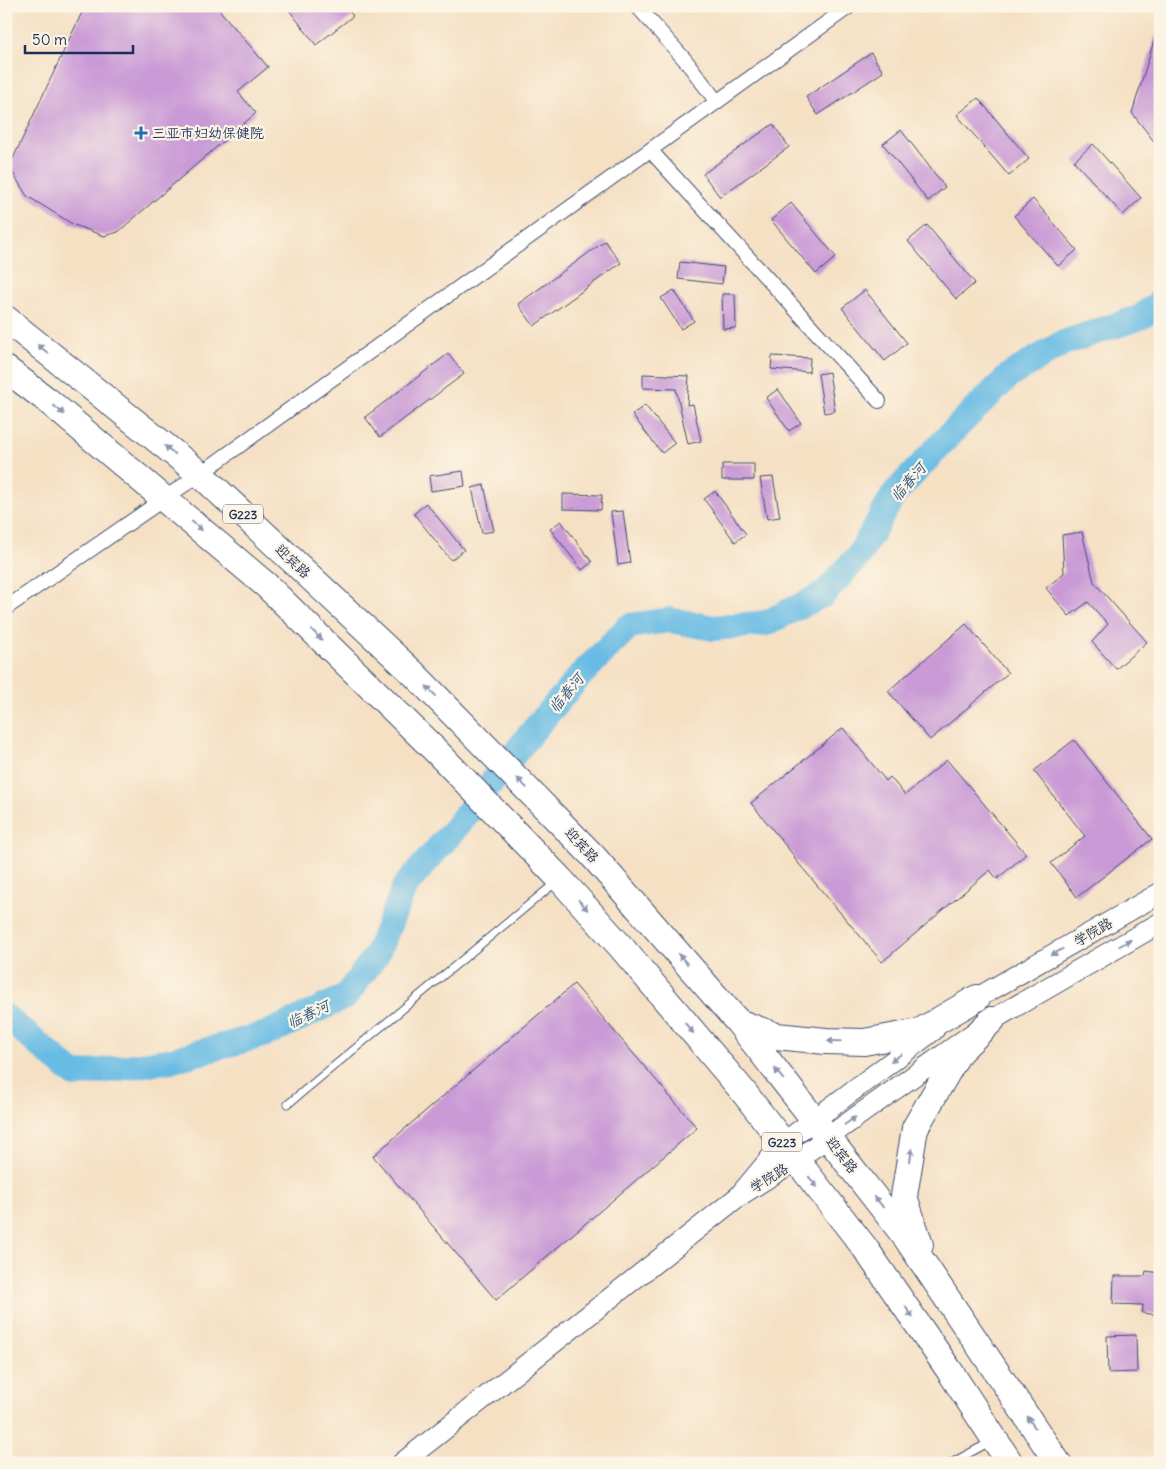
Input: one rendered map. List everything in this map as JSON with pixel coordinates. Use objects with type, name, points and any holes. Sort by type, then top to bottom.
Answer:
[{"type":"highway","name":"迎宾路","points":[[6,319],[200,474],[414,674],[592,856],[738,1022],[908,1239],[1058,1463]]},
{"type":"highway","name":"G223","points":[[6,370],[47,400],[266,585],[437,752],[560,879],[622,948],[742,1090],[875,1261],[1010,1463]]},
{"type":"highway","points":[[738,1022],[776,1036],[826,1041],[864,1042],[919,1032],[977,998]]},
{"type":"highway","points":[[928,1269],[904,1196],[916,1128],[959,1052],[992,1020]]},
{"type":"main road","name":"学院路","points":[[402,1463],[739,1196],[977,998],[1160,893]]},
{"type":"main road","name":"学院路","points":[[821,1128],[992,1020],[1160,923]]},
{"type":"street","points":[[637,6],[686,61],[717,102]]},
{"type":"street","points":[[6,608],[165,499],[850,6]]},
{"type":"street","points":[[650,150],[879,401]]},
{"type":"lane","points":[[288,1104],[560,879]]},
{"type":"lane","points":[[951,1463],[995,1440]]},
{"type":"building","points":[[85,6],[216,6],[268,67],[238,92],[256,113],[118,232],[104,236],[74,225],[27,196],[9,167]]},
{"type":"building","points":[[286,6],[345,6],[353,16],[316,45]]},
{"type":"building","points":[[1157,31],[1160,32],[1160,149],[1132,113]]},
{"type":"building","points":[[871,53],[883,72],[818,115],[806,97]]},
{"type":"building","points":[[978,98],[1029,159],[1009,176],[957,115]]},
{"type":"building","points":[[773,124],[789,147],[720,197],[703,174]]},
{"type":"building","points":[[901,130],[945,187],[928,201],[883,144]]},
{"type":"building","points":[[1093,144],[1141,198],[1123,215],[1074,161]]},
{"type":"building","points":[[1033,199],[1077,250],[1058,266],[1014,216]]},
{"type":"building","points":[[791,203],[836,257],[816,274],[771,220]]},
{"type":"building","points":[[927,225],[975,283],[956,299],[908,241]]},
{"type":"building","points":[[605,241],[621,263],[534,326],[518,304]]},
{"type":"building","points":[[680,262],[724,267],[722,284],[678,279]]},
{"type":"building","points":[[674,290],[694,321],[681,329],[661,298]]},
{"type":"building","points":[[865,290],[907,343],[885,361],[842,308]]},
{"type":"building","points":[[722,294],[735,294],[736,328],[723,329]]},
{"type":"building","points":[[448,354],[464,374],[380,437],[365,417]]},
{"type":"building","points":[[772,356],[810,358],[809,372],[771,369]]},
{"type":"building","points":[[829,372],[835,411],[824,413],[818,374]]},
{"type":"building","points":[[643,374],[689,376],[687,405],[693,404],[701,441],[688,444],[676,389],[643,388]]},
{"type":"building","points":[[778,389],[801,423],[789,431],[766,398]]},
{"type":"building","points":[[645,405],[675,443],[662,453],[632,415]]},
{"type":"building","points":[[722,464],[754,464],[754,480],[722,480]]},
{"type":"building","points":[[463,471],[465,486],[431,491],[429,476]]},
{"type":"building","points":[[773,477],[780,517],[767,519],[760,478]]},
{"type":"building","points":[[484,485],[494,531],[482,533],[472,488]]},
{"type":"building","points":[[715,491],[746,534],[735,542],[704,499]]},
{"type":"building","points":[[563,494],[602,495],[601,510],[563,509]]},
{"type":"building","points":[[426,503],[464,550],[451,560],[414,514]]},
{"type":"building","points":[[623,511],[630,563],[618,565],[611,512]]},
{"type":"building","points":[[561,521],[592,562],[582,570],[550,529]]},
{"type":"building","points":[[1082,532],[1094,582],[1147,642],[1116,669],[1092,642],[1108,624],[1088,602],[1069,616],[1046,588],[1064,573],[1062,535]]},
{"type":"building","points":[[966,624],[1008,673],[930,740],[888,691]]},
{"type":"building","points":[[843,728],[886,781],[890,777],[905,795],[947,760],[1026,854],[997,879],[990,870],[882,962],[794,858],[751,803]]},
{"type":"building","points":[[1074,740],[1152,839],[1077,897],[1051,863],[1085,836],[1034,771]]},
{"type":"building","points":[[574,984],[697,1128],[496,1300],[373,1156]]},
{"type":"building","points":[[1146,1271],[1160,1273],[1160,1315],[1142,1313],[1143,1305],[1113,1304],[1114,1276],[1145,1276]]},
{"type":"building","points":[[1136,1335],[1137,1372],[1108,1373],[1107,1336]]},
{"type":"waterway","name":"临春河","points":[[6,1017],[75,1075],[172,1060],[266,1034],[345,997],[377,954],[405,886],[453,831],[531,733],[580,676],[629,626],[670,620],[713,628],[766,623],[824,594],[859,555],[895,493],[956,428],[1010,375],[1063,343],[1141,317],[1160,302]]},
{"type":"place","name":"三亚市妇幼保健院","points":[[141,133]]}]
